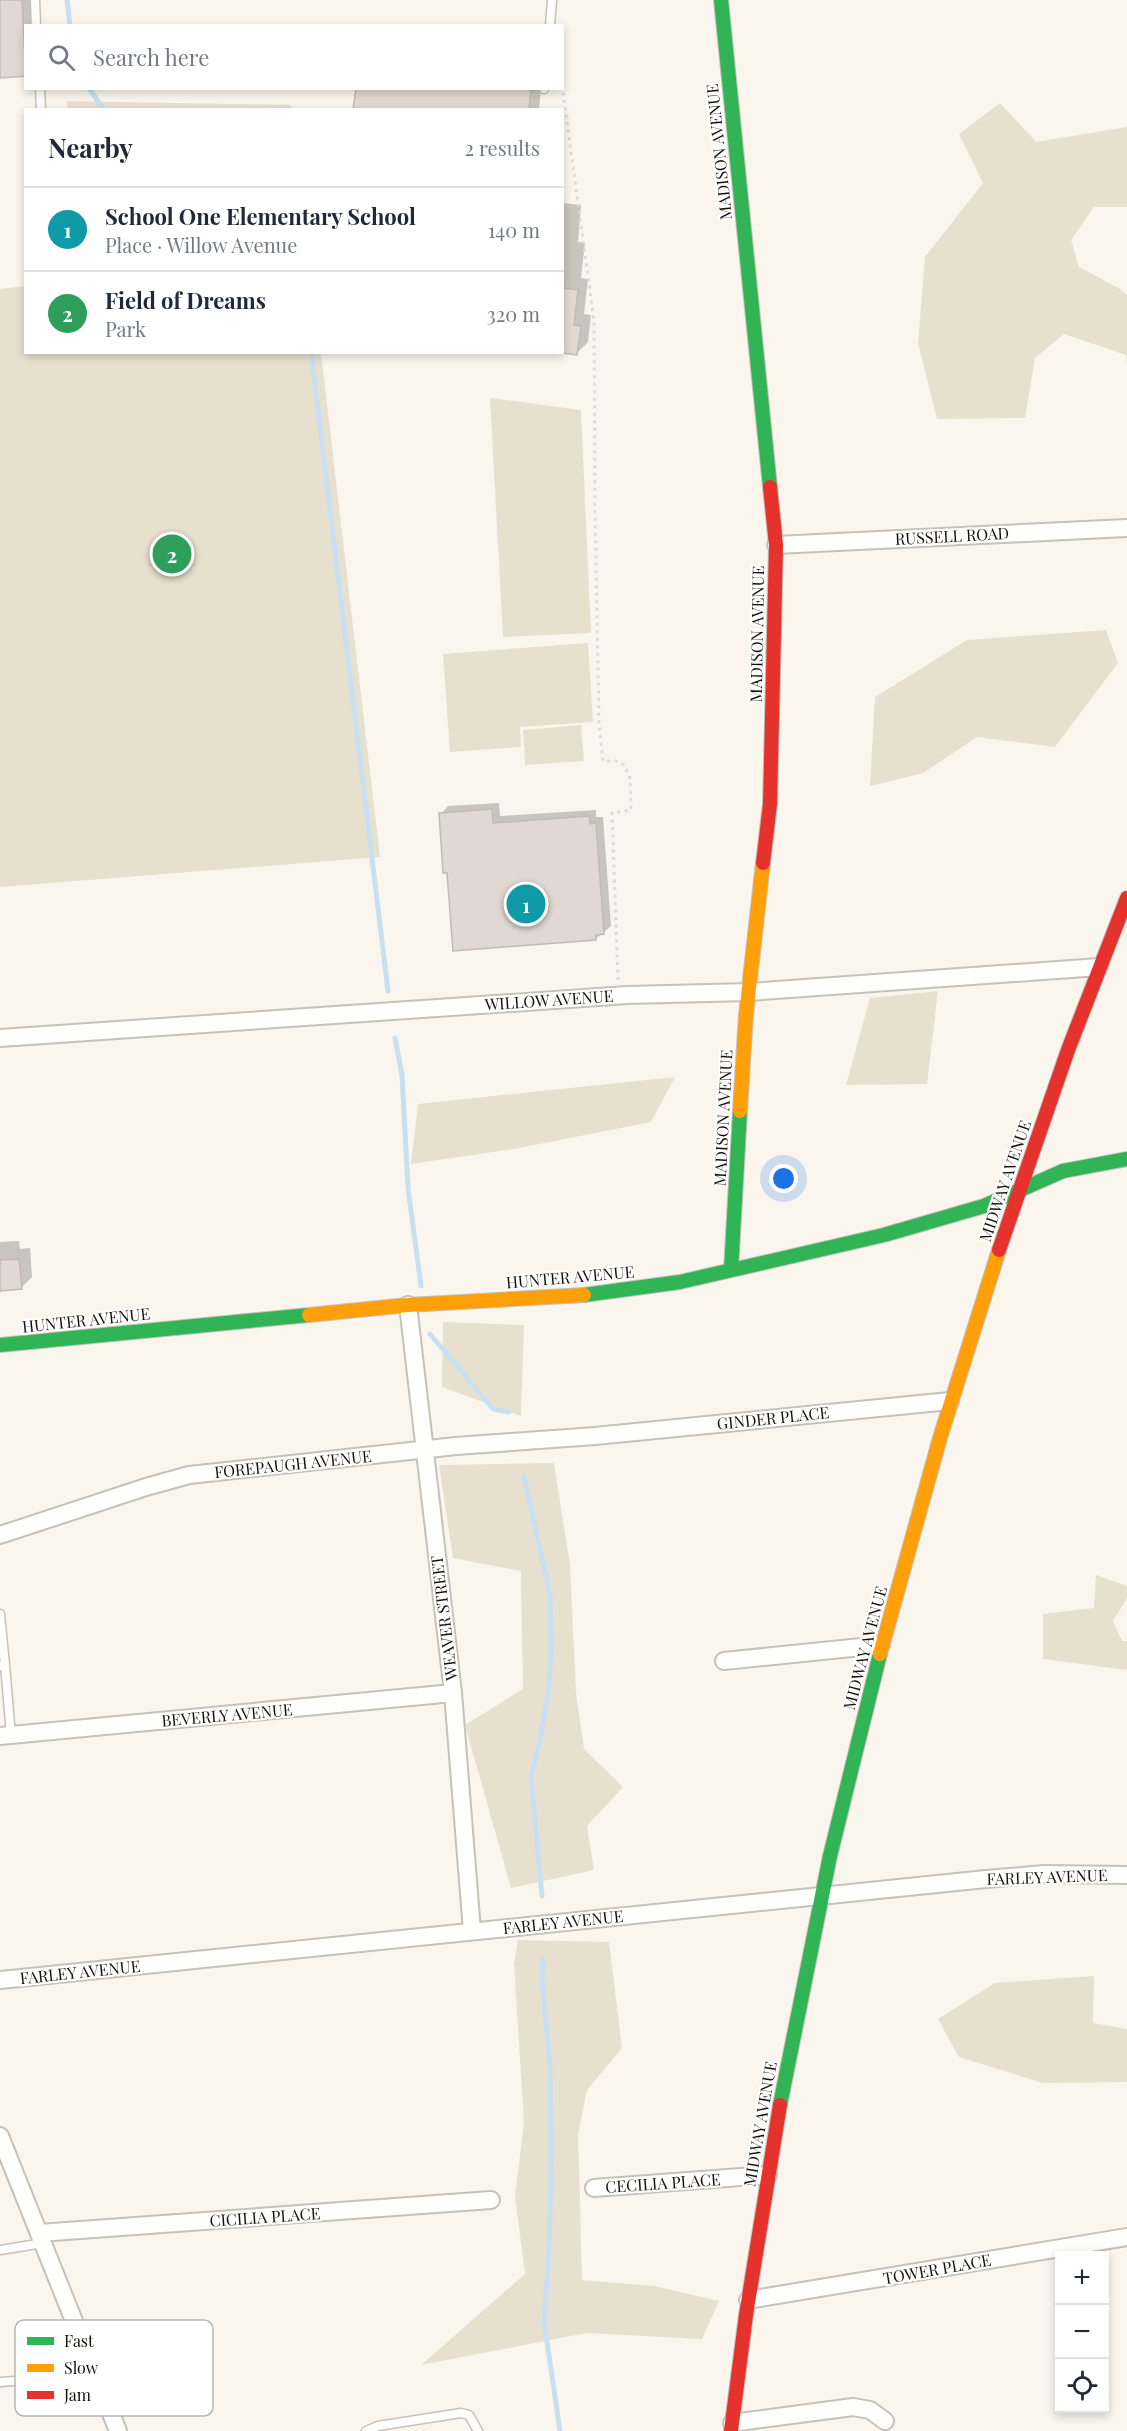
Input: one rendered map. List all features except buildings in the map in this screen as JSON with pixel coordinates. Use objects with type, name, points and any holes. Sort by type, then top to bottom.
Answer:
[{"type":"street","name":"MADISON AVENUE","points":[[721,0],[776,545],[770,804],[746,1015],[731,1270]]},
{"type":"street","name":"RUSSELL ROAD","points":[[776,545],[1127,528]]},
{"type":"street","name":"MIDWAY AVENUE","points":[[731,2427],[748,2300],[795,2023],[822,1896],[881,1645],[950,1401],[1017,1192],[1099,967],[1127,898]]},
{"type":"street","name":"WILLOW AVENUE","points":[[0,1038],[627,995],[749,992],[1099,967]]},
{"type":"street","name":"HUNTER AVENUE","points":[[0,1345],[408,1305],[593,1294],[680,1282],[884,1235],[984,1206],[1063,1171],[1127,1159]]},
{"type":"street","name":"WEAVER STREET","points":[[408,1305],[453,1693],[472,1931]]},
{"type":"street","name":"GINDER PLACE","points":[[595,1436],[950,1401]]},
{"type":"street","name":"FOREPAUGH AVENUE","points":[[0,1534],[189,1475],[425,1449],[595,1436]]},
{"type":"street","points":[[724,1661],[881,1645]]},
{"type":"street","name":"BEVERLY AVENUE","points":[[5,1736],[453,1693]]},
{"type":"street","name":"FARLEY AVENUE","points":[[0,1980],[1044,1874],[1127,1875]]},
{"type":"street","points":[[0,2136],[74,2320]]},
{"type":"street","name":"CECILIA PLACE","points":[[594,2188],[768,2175]]},
{"type":"street","name":"CICILIA PLACE","points":[[41,2238],[491,2200]]},
{"type":"street","name":"TOWER PLACE","points":[[748,2300],[1127,2237]]},
{"type":"street","points":[[731,2427],[853,2407],[870,2410],[885,2421]]},
{"type":"street","points":[[112,2416],[118,2431]]},
{"type":"lane","points":[[35,0],[36,24]]},
{"type":"lane","points":[[550,24],[552,0]]},
{"type":"lane","points":[[40,90],[41,108]]},
{"type":"lane","points":[[0,1614],[5,1736]]},
{"type":"lane","points":[[0,2250],[41,2238]]},
{"type":"lane","points":[[0,2382],[15,2381]]},
{"type":"lane","points":[[366,2431],[460,2413],[469,2415],[478,2431]]},
{"type":"path","points":[[563,90],[594,321],[599,723],[603,761],[616,761],[624,765],[630,778],[632,810],[612,813],[618,981]]},
{"type":"shaded area","points":[[67,101],[291,105],[292,108],[68,108]]},
{"type":"shaded area","points":[[1000,103],[1036,142],[1127,127],[1127,207],[1094,207],[1071,240],[1079,267],[1127,295],[1127,365],[1126,355],[1064,334],[1035,358],[1025,418],[937,419],[918,343],[925,257],[983,183],[959,134]]},
{"type":"shaded area","points":[[24,286],[24,354],[321,354],[380,857],[0,887],[0,289]]},
{"type":"shaded area","points":[[490,398],[581,410],[591,633],[503,637]]},
{"type":"shaded area","points":[[1106,630],[1118,663],[1055,747],[977,737],[923,773],[870,786],[875,697],[967,640]]},
{"type":"shaded area","points":[[588,643],[593,722],[520,727],[521,747],[450,752],[443,654]]},
{"type":"shaded area","points":[[581,725],[584,761],[525,765],[523,730]]},
{"type":"shaded area","points":[[938,991],[927,1084],[846,1085],[870,998]]},
{"type":"shaded area","points":[[675,1077],[651,1122],[514,1149],[411,1164],[418,1104]]},
{"type":"shaded area","points":[[443,1322],[524,1325],[521,1416],[442,1387]]},
{"type":"shaded area","points":[[554,1463],[570,1565],[576,1693],[584,1749],[623,1787],[587,1826],[594,1870],[511,1888],[465,1725],[523,1689],[521,1571],[453,1558],[439,1465]]},
{"type":"shaded area","points":[[1096,1575],[1127,1586],[1127,1598],[1113,1621],[1122,1641],[1127,1641],[1127,1670],[1043,1659],[1043,1614],[1094,1608]]},
{"type":"shaded area","points":[[518,1940],[609,1942],[622,2048],[587,2090],[578,2134],[582,2280],[654,2286],[719,2301],[702,2339],[586,2333],[421,2365],[525,2274],[515,2196],[524,2123],[514,1964]]},
{"type":"shaded area","points":[[1094,1976],[1093,2023],[1127,2029],[1127,2082],[1043,2083],[959,2057],[938,2019],[995,1983]]},
{"type":"waterway","points":[[67,0],[70,24]]},
{"type":"waterway","points":[[90,90],[103,108]]},
{"type":"waterway","points":[[311,354],[388,991]]},
{"type":"waterway","points":[[395,1038],[402,1075],[408,1188],[421,1286]]},
{"type":"waterway","points":[[430,1334],[493,1409],[509,1412]]},
{"type":"waterway","points":[[524,1476],[550,1595],[549,1686],[531,1778],[542,1896]]},
{"type":"waterway","points":[[543,1958],[542,1981],[550,2062],[551,2173],[544,2321],[560,2431]]},
{"type":"traffic: fast","points":[[721,0],[770,487]]},
{"type":"traffic: fast","points":[[731,1270],[740,1111]]},
{"type":"traffic: fast","points":[[584,1295],[680,1282],[884,1235],[984,1206],[1063,1171],[1127,1159]]},
{"type":"traffic: fast","points":[[0,1345],[309,1315]]},
{"type":"traffic: fast","points":[[780,2105],[830,1856],[880,1654]]},
{"type":"traffic: slow","points":[[740,1111],[746,1015],[763,863]]},
{"type":"traffic: slow","points":[[880,1654],[940,1438],[999,1250]]},
{"type":"traffic: slow","points":[[309,1315],[408,1305],[584,1295]]},
{"type":"traffic: jam","points":[[763,863],[770,804],[776,545],[770,487]]},
{"type":"traffic: jam","points":[[999,1250],[1068,1050],[1127,898]]},
{"type":"traffic: jam","points":[[731,2431],[746,2315],[780,2105]]},
{"type":"place","name":"Field of Dreams","points":[[172,554]]},
{"type":"place","name":"School One Elementary School","points":[[526,904]]}]
